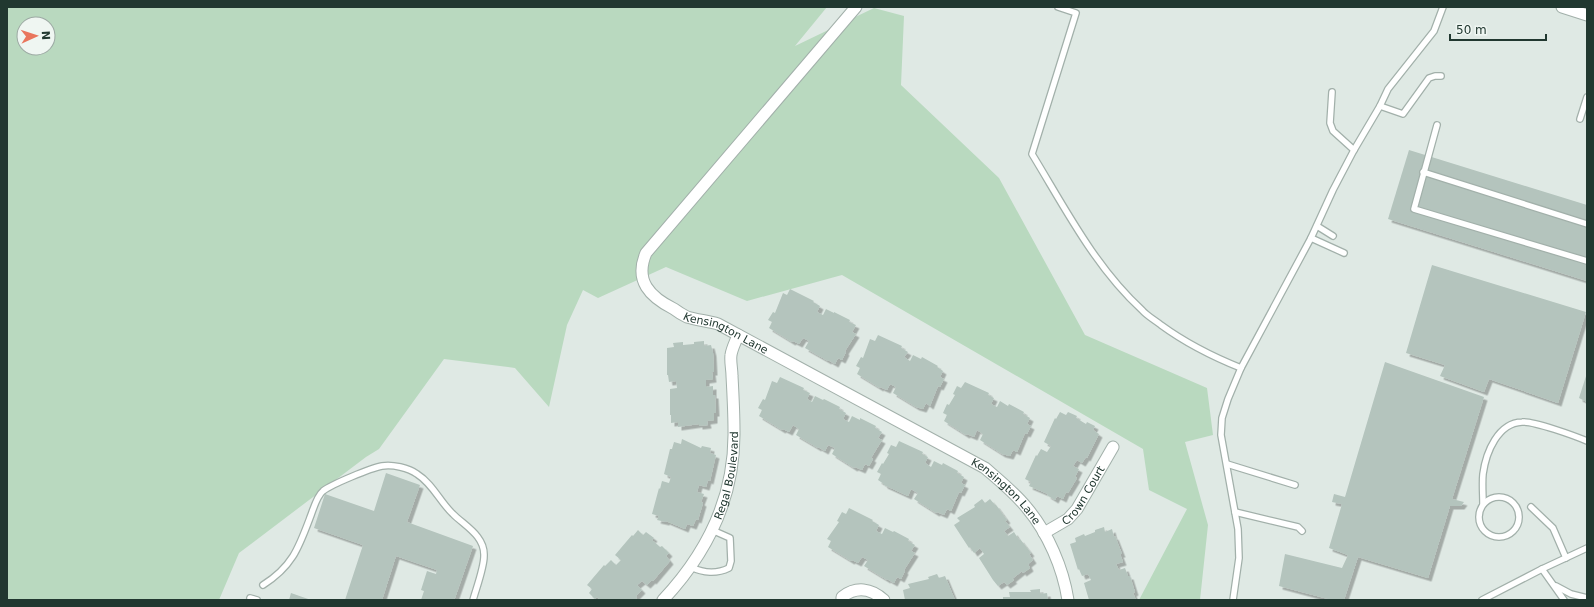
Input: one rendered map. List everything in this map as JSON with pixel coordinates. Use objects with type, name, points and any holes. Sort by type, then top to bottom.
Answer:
[{"type":"street","name":"Kensington Lane","points":[[856,7],[646,253],[642,262],[645,286],[651,294],[662,303],[687,317],[718,324],[985,468],[1012,491],[1024,504],[1044,533],[1056,559],[1067,590],[1068,600]]},
{"type":"street","points":[[1562,7],[1587,15]]},
{"type":"street","name":"Regal Boulevard","points":[[663,600],[691,567],[720,514],[729,487],[733,460],[734,431],[731,354],[738,335]]},
{"type":"street","name":"Crown Court","points":[[1044,533],[1068,519],[1077,509],[1113,447]]},
{"type":"street","points":[[842,600],[842,597],[849,592],[867,590],[877,593],[884,600]]},
{"type":"lane","points":[[1058,7],[1076,13],[1032,154],[1087,245],[1109,275],[1142,311],[1184,342],[1241,368]]},
{"type":"lane","points":[[1233,600],[1239,558],[1238,529],[1221,435],[1222,418],[1228,399],[1241,368],[1311,238],[1354,150],[1380,106],[1388,89],[1434,31],[1443,7]]},
{"type":"lane","points":[[1380,106],[1403,114],[1429,78],[1441,76]]},
{"type":"lane","points":[[1332,92],[1330,123],[1333,131],[1354,150]]},
{"type":"lane","points":[[1580,120],[1587,97]]},
{"type":"lane","points":[[1437,125],[1414,209],[1587,261]]},
{"type":"lane","points":[[1423,172],[1587,224]]},
{"type":"lane","points":[[1317,226],[1333,236]]},
{"type":"lane","points":[[1311,238],[1344,253]]},
{"type":"lane","points":[[1483,504],[1488,500],[1500,497],[1511,501],[1515,506],[1518,518],[1517,524],[1513,530],[1508,534],[1495,536],[1489,534],[1480,524],[1479,517],[1483,504],[1483,475],[1486,458],[1499,434],[1506,426],[1524,421],[1587,441]]},
{"type":"lane","points":[[1227,464],[1295,485]]},
{"type":"lane","points":[[263,585],[273,579],[288,566],[301,542],[317,500],[323,491],[347,479],[382,466],[396,467],[416,473],[431,486],[453,514],[467,525],[482,542],[484,556],[473,600]]},
{"type":"lane","points":[[1531,507],[1553,528],[1566,558]]},
{"type":"lane","points":[[1235,512],[1298,527],[1302,530]]},
{"type":"lane","points":[[691,567],[701,572],[721,572],[729,568],[731,561],[730,538],[712,530]]},
{"type":"lane","points":[[1482,600],[1542,568],[1587,548]]},
{"type":"lane","points":[[1542,568],[1564,600]]},
{"type":"lane","points":[[1554,585],[1571,594],[1587,598]]},
{"type":"lane","points":[[250,598],[257,600]]},
{"type":"green space","points":[[7,7],[827,7],[795,46],[874,8],[904,16],[901,85],[999,178],[1085,335],[1207,388],[1213,435],[1185,442],[1208,525],[1200,600],[1139,600],[1187,509],[1149,490],[1143,449],[842,275],[747,301],[666,267],[598,298],[583,290],[567,325],[549,407],[515,368],[444,359],[379,449],[366,457],[239,553],[219,600],[7,600]]},
{"type":"building","points":[[1409,150],[1587,205],[1587,281],[1388,219]]},
{"type":"building","points":[[1432,265],[1586,312],[1558,403],[1489,379],[1484,392],[1440,376],[1445,365],[1406,353]]},
{"type":"building","points":[[790,289],[814,301],[813,302],[820,306],[817,312],[823,315],[826,309],[850,320],[849,322],[856,325],[852,332],[856,334],[845,351],[846,352],[842,360],[838,358],[835,364],[828,361],[805,348],[809,341],[803,338],[799,344],[793,341],[792,342],[769,328],[772,322],[768,320],[773,312],[775,313],[783,293],[787,295]]},
{"type":"building","points":[[878,335],[902,346],[901,348],[908,352],[904,357],[910,361],[913,355],[921,359],[922,357],[938,366],[937,367],[943,371],[940,377],[944,379],[940,387],[938,386],[930,406],[926,403],[923,409],[916,407],[893,393],[896,387],[890,384],[887,390],[880,388],[857,374],[860,368],[856,366],[861,357],[863,358],[870,339],[875,341]]},
{"type":"building","points":[[704,341],[704,346],[711,345],[713,353],[713,379],[706,380],[706,387],[713,386],[716,413],[714,413],[714,420],[707,421],[708,425],[699,426],[699,424],[678,427],[678,422],[671,423],[670,389],[677,388],[676,381],[669,382],[667,375],[667,348],[674,347],[673,343],[683,342],[683,345]]},
{"type":"building","points":[[1385,362],[1484,397],[1452,499],[1464,502],[1461,506],[1450,506],[1428,578],[1358,557],[1344,600],[1332,600],[1279,586],[1285,554],[1342,568],[1348,555],[1329,548],[1342,504],[1332,502],[1334,494],[1345,497]]},
{"type":"building","points":[[1587,373],[1587,402],[1579,398]]},
{"type":"building","points":[[780,377],[804,388],[803,390],[810,393],[807,399],[812,402],[815,396],[840,407],[839,409],[846,413],[843,419],[849,422],[852,416],[860,420],[860,418],[876,426],[875,428],[882,432],[878,438],[882,440],[871,458],[873,459],[869,466],[865,464],[862,470],[855,467],[854,468],[832,454],[835,448],[828,445],[825,451],[796,435],[799,429],[793,425],[789,432],[783,429],[782,430],[759,416],[762,410],[758,408],[763,399],[765,400],[772,381],[777,383]]},
{"type":"building","points":[[965,382],[989,393],[988,395],[994,398],[991,404],[997,407],[1000,401],[1008,406],[1009,404],[1024,412],[1023,414],[1030,418],[1027,424],[1031,426],[1027,434],[1025,433],[1017,452],[1013,450],[1010,456],[1002,454],[980,440],[983,434],[977,430],[974,437],[967,434],[966,435],[944,421],[947,415],[943,413],[947,404],[949,405],[955,395],[953,394],[957,386],[961,388]]},
{"type":"building","points":[[1060,412],[1066,415],[1068,412],[1077,416],[1076,418],[1086,424],[1087,422],[1095,426],[1093,430],[1099,434],[1087,458],[1086,457],[1082,463],[1077,460],[1073,466],[1079,469],[1075,477],[1077,478],[1068,493],[1066,492],[1063,499],[1057,496],[1055,500],[1047,495],[1048,494],[1029,486],[1031,482],[1025,479],[1036,455],[1037,456],[1041,449],[1047,452],[1051,446],[1044,442],[1055,418],[1056,419]]},
{"type":"building","points":[[682,439],[701,448],[702,446],[711,448],[710,453],[716,455],[710,481],[708,480],[706,487],[699,485],[697,492],[704,494],[698,520],[696,519],[693,526],[687,524],[685,529],[666,521],[657,520],[659,516],[652,514],[662,481],[669,483],[671,477],[664,474],[670,449],[672,449],[674,442],[681,444]]},
{"type":"building","points":[[899,441],[923,452],[922,454],[928,457],[925,463],[931,467],[934,461],[942,465],[943,463],[958,471],[957,473],[964,477],[961,483],[965,485],[961,493],[959,492],[951,511],[947,509],[944,515],[937,512],[936,513],[914,499],[918,493],[911,489],[908,496],[884,485],[878,480],[881,474],[877,472],[889,454],[887,453],[891,445],[896,447]]},
{"type":"building","points":[[386,473],[420,485],[407,522],[473,546],[455,598],[452,600],[421,600],[424,591],[421,590],[427,571],[436,574],[437,570],[396,556],[382,600],[345,600],[363,545],[314,528],[325,494],[374,511]]},
{"type":"building","points":[[982,499],[985,503],[990,499],[996,505],[1007,520],[1005,521],[1010,527],[1004,531],[1008,536],[1014,532],[1031,553],[1029,554],[1033,560],[1028,564],[1030,568],[1023,573],[1022,571],[1007,585],[1004,582],[998,586],[979,558],[984,554],[980,548],[974,553],[954,525],[960,521],[957,518],[975,507],[974,505]]},
{"type":"building","points":[[849,508],[873,520],[872,521],[879,525],[876,531],[882,534],[885,528],[893,532],[894,531],[909,539],[908,541],[915,545],[911,551],[915,553],[904,570],[905,571],[901,579],[897,577],[894,583],[887,580],[864,566],[868,560],[862,557],[858,563],[852,560],[851,561],[828,547],[831,541],[827,539],[839,522],[837,521],[842,512],[846,514]]},
{"type":"building","points":[[1104,527],[1105,532],[1112,529],[1122,554],[1120,554],[1123,562],[1116,564],[1119,570],[1125,568],[1128,576],[1130,576],[1135,592],[1133,593],[1136,600],[1089,600],[1084,583],[1091,580],[1088,574],[1082,576],[1079,569],[1078,570],[1070,544],[1076,542],[1075,538],[1084,534],[1085,536]]},
{"type":"building","points":[[638,530],[643,535],[646,532],[654,538],[652,540],[660,547],[662,546],[669,553],[666,556],[670,561],[653,581],[652,580],[647,585],[642,581],[637,585],[642,590],[636,596],[637,598],[635,600],[600,600],[597,597],[595,599],[589,593],[592,589],[587,585],[604,565],[605,566],[611,560],[616,565],[621,560],[615,555]]},
{"type":"building","points":[[937,574],[939,578],[945,576],[955,600],[905,600],[903,590],[910,588],[908,584],[929,579],[928,577]]},
{"type":"building","points":[[1040,589],[1040,594],[1047,593],[1048,600],[1003,600],[1003,597],[1010,597],[1009,592],[1031,592],[1030,590]]},
{"type":"building","points":[[291,593],[311,600],[289,600]]}]
